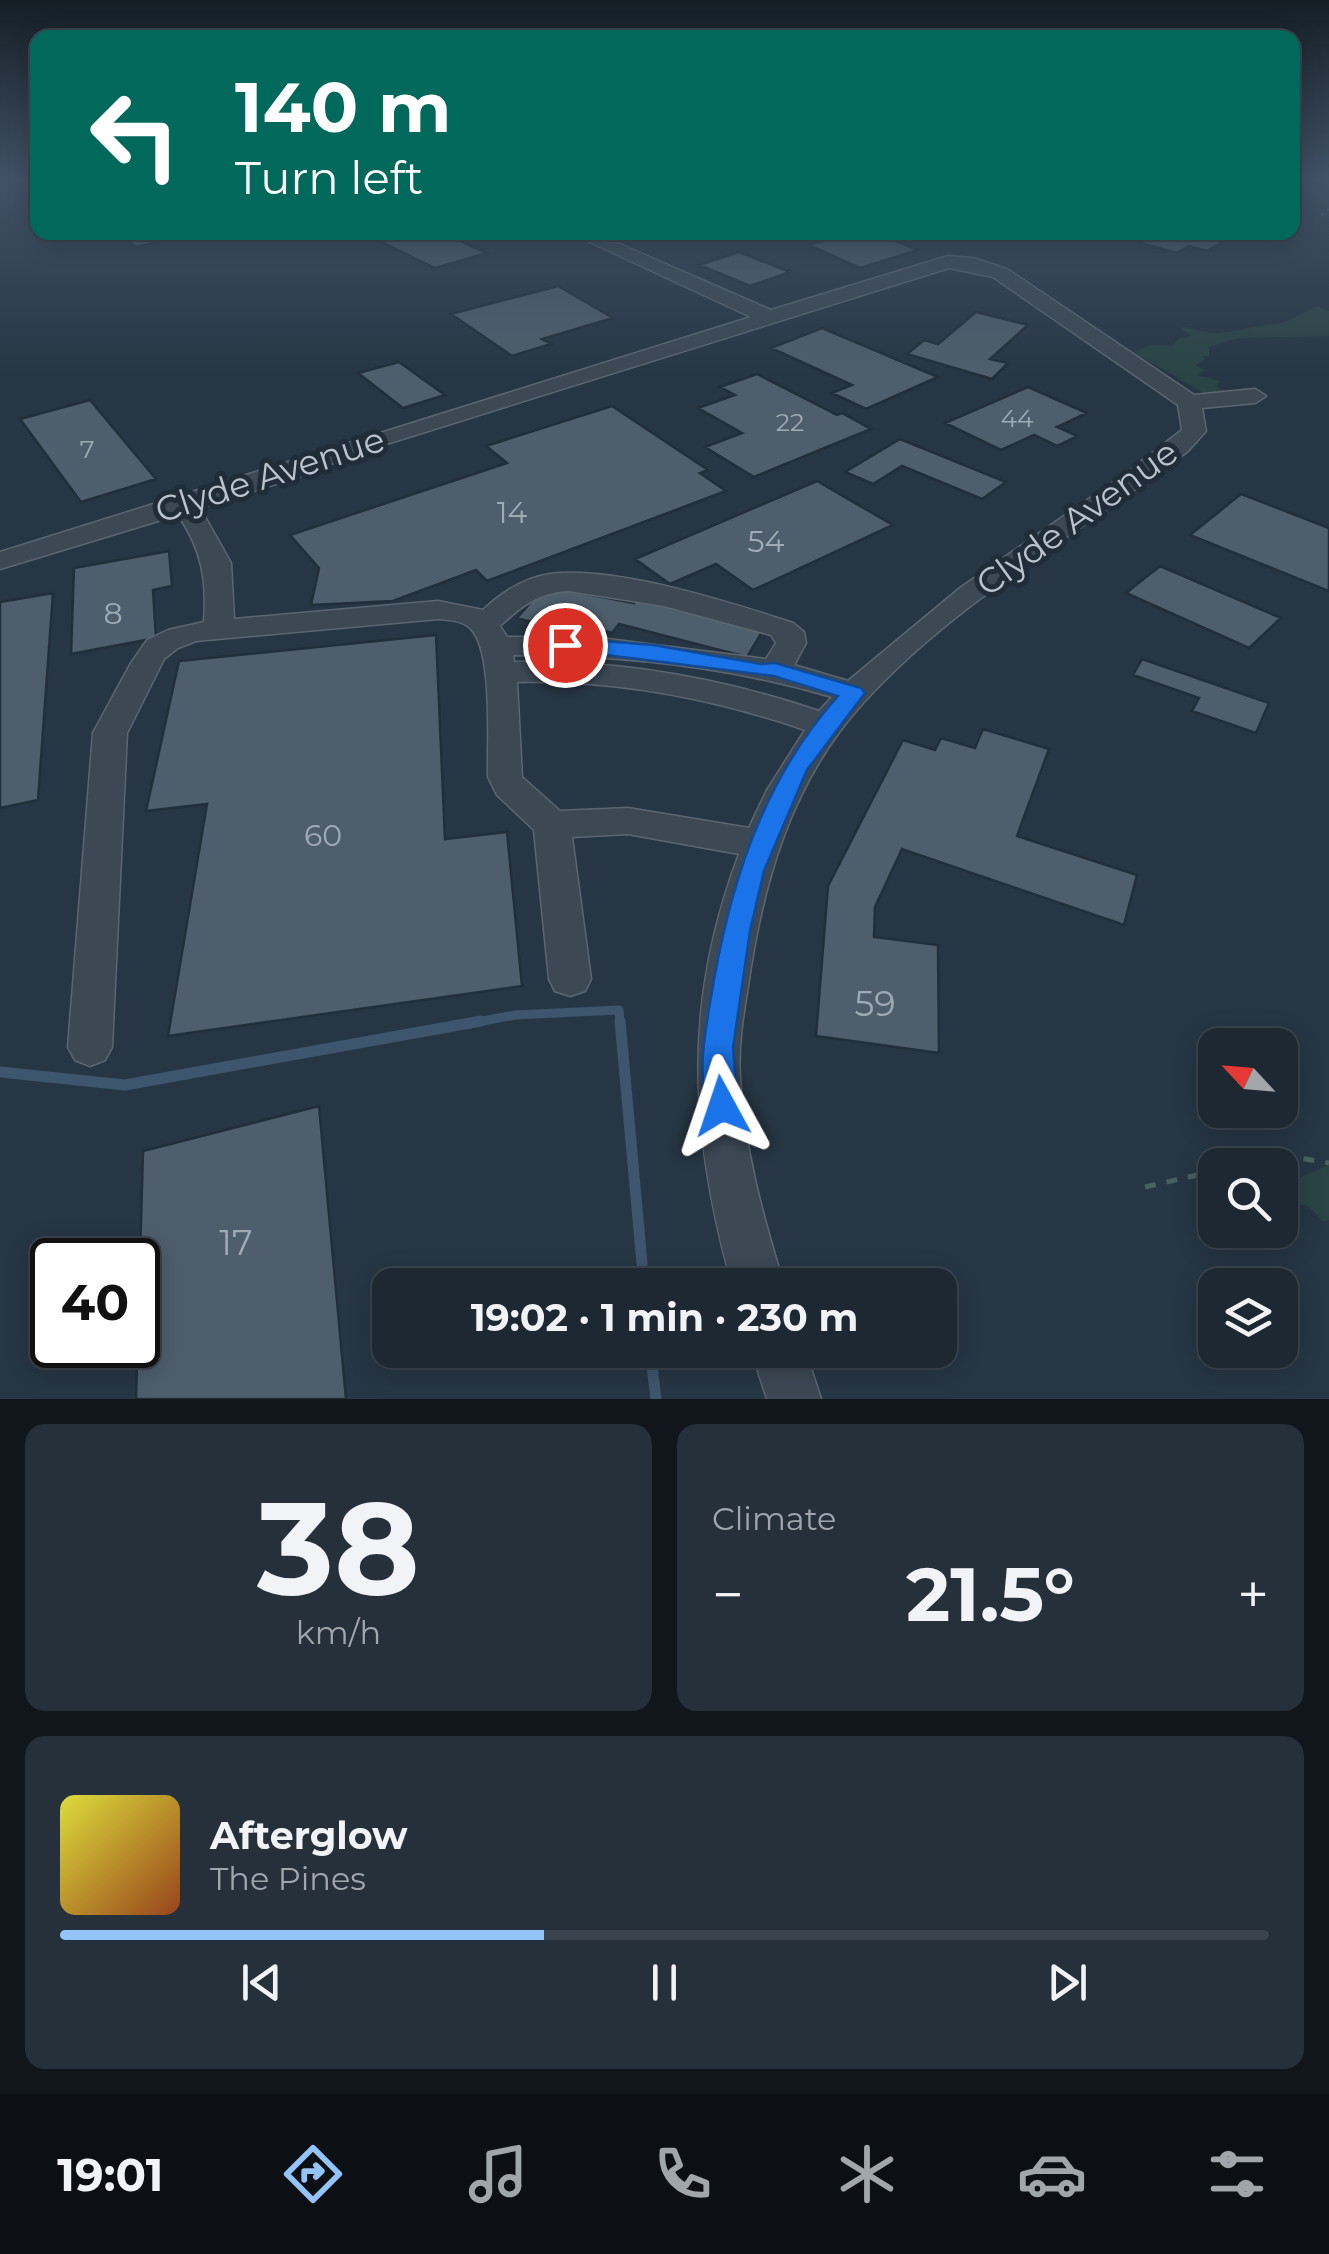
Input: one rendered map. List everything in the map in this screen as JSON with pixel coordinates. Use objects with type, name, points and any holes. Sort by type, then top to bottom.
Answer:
[{"type":"street","points":[[604,244],[769,316]]},
{"type":"street","name":"Clyde Avenue","points":[[0,561],[936,264],[974,264],[1010,279],[1189,402],[1194,430],[1179,446],[942,617],[853,693],[825,725],[782,794],[760,844],[736,931],[718,1048],[741,1228],[753,1268]]},
{"type":"street","points":[[1189,402],[1255,396]]},
{"type":"street","points":[[184,505],[211,542],[218,564],[222,586],[218,630]]},
{"type":"street","points":[[493,647],[530,589],[564,581],[596,583],[782,629],[792,637],[775,670]]},
{"type":"street","points":[[90,1047],[110,733],[130,701],[149,656],[182,634],[438,610],[472,616],[493,647],[508,786],[552,825],[570,978]]},
{"type":"street","points":[[493,647],[592,646],[775,670],[853,693]]},
{"type":"street","points":[[493,647],[564,670],[606,674],[769,707],[825,725]]},
{"type":"street","points":[[552,825],[628,821],[760,844]]},
{"type":"street","points":[[784,1368],[794,1399]]},
{"type":"path","points":[[1298,1158],[1329,1163]]},
{"type":"path","points":[[1145,1187],[1198,1174]]},
{"type":"green space","points":[[1317,306],[1329,311],[1329,336],[1238,338],[1209,347],[1209,356],[1202,356],[1205,359],[1195,365],[1206,370],[1197,375],[1221,381],[1215,386],[1228,392],[1207,395],[1133,352],[1151,345],[1172,346],[1180,338],[1190,336],[1181,328],[1184,327],[1215,334],[1286,322]]},
{"type":"green space","points":[[1329,1165],[1329,1220],[1323,1221],[1308,1206],[1298,1204],[1298,1178]]},
{"type":"building","points":[[386,244],[468,244],[487,253],[435,268]]},
{"type":"building","points":[[904,244],[918,250],[860,268],[809,245]]},
{"type":"building","points":[[1145,244],[1218,244],[1207,251],[1189,246],[1177,253]]},
{"type":"building","points":[[739,252],[790,272],[750,286],[699,265]]},
{"type":"building","points":[[558,286],[613,318],[542,339],[551,344],[512,356],[451,314]]},
{"type":"building","points":[[976,312],[1028,325],[990,359],[1008,363],[992,379],[907,354],[924,340],[938,344]]},
{"type":"building","points":[[822,328],[938,377],[866,409],[832,393],[852,385],[771,348]]},
{"type":"building","points":[[399,362],[445,395],[403,408],[358,373]]},
{"type":"building","points":[[757,374],[871,429],[754,477],[705,447],[742,433],[698,408],[735,395],[720,387]]},
{"type":"building","points":[[1028,387],[1087,413],[1057,427],[1078,436],[1057,446],[1034,435],[1001,450],[945,423]]},
{"type":"building","points":[[90,400],[156,479],[81,502],[20,419]]},
{"type":"building","points":[[612,406],[708,470],[700,473],[726,491],[487,581],[476,570],[393,601],[311,605],[319,568],[290,535],[507,463],[486,446]]},
{"type":"building","points":[[900,439],[1006,482],[982,499],[902,466],[873,484],[845,472]]},
{"type":"building","points":[[817,481],[893,525],[753,590],[716,564],[670,584],[635,559]]},
{"type":"building","points":[[1241,494],[1329,528],[1329,591],[1190,535]]},
{"type":"building","points":[[169,551],[172,586],[153,590],[156,638],[71,654],[74,568]]},
{"type":"building","points":[[1160,566],[1281,618],[1249,648],[1126,593]]},
{"type":"building","points":[[545,586],[634,603],[639,596],[765,627],[747,657],[619,624],[612,633],[571,622],[564,631],[517,618]]},
{"type":"building","points":[[53,593],[38,800],[0,808],[0,602]]},
{"type":"building","points":[[436,635],[445,839],[507,832],[522,986],[168,1036],[207,804],[146,811],[179,661]]},
{"type":"building","points":[[1142,659],[1269,703],[1256,733],[1192,711],[1199,698],[1133,675]]},
{"type":"building","points":[[983,729],[1049,749],[1017,836],[1137,875],[1124,925],[902,849],[875,907],[874,937],[938,945],[939,1053],[816,1036],[828,886],[903,740],[935,750],[941,738],[975,748]]},
{"type":"building","points":[[319,1106],[346,1399],[136,1399],[137,1368],[160,1368],[160,1238],[141,1238],[143,1151]]},
{"type":"waterway","points":[[467,1024],[515,1015],[619,1010],[620,1024]]},
{"type":"waterway","points":[[0,1072],[125,1085],[481,1021]]},
{"type":"waterway","points":[[620,1021],[642,1268]]},
{"type":"waterway","points":[[652,1368],[656,1399]]},
{"type":"route","points":[[565,645],[654,652],[775,670],[853,693],[825,725],[796,769],[770,819],[751,871],[736,931],[718,1048],[722,1106]]}]
